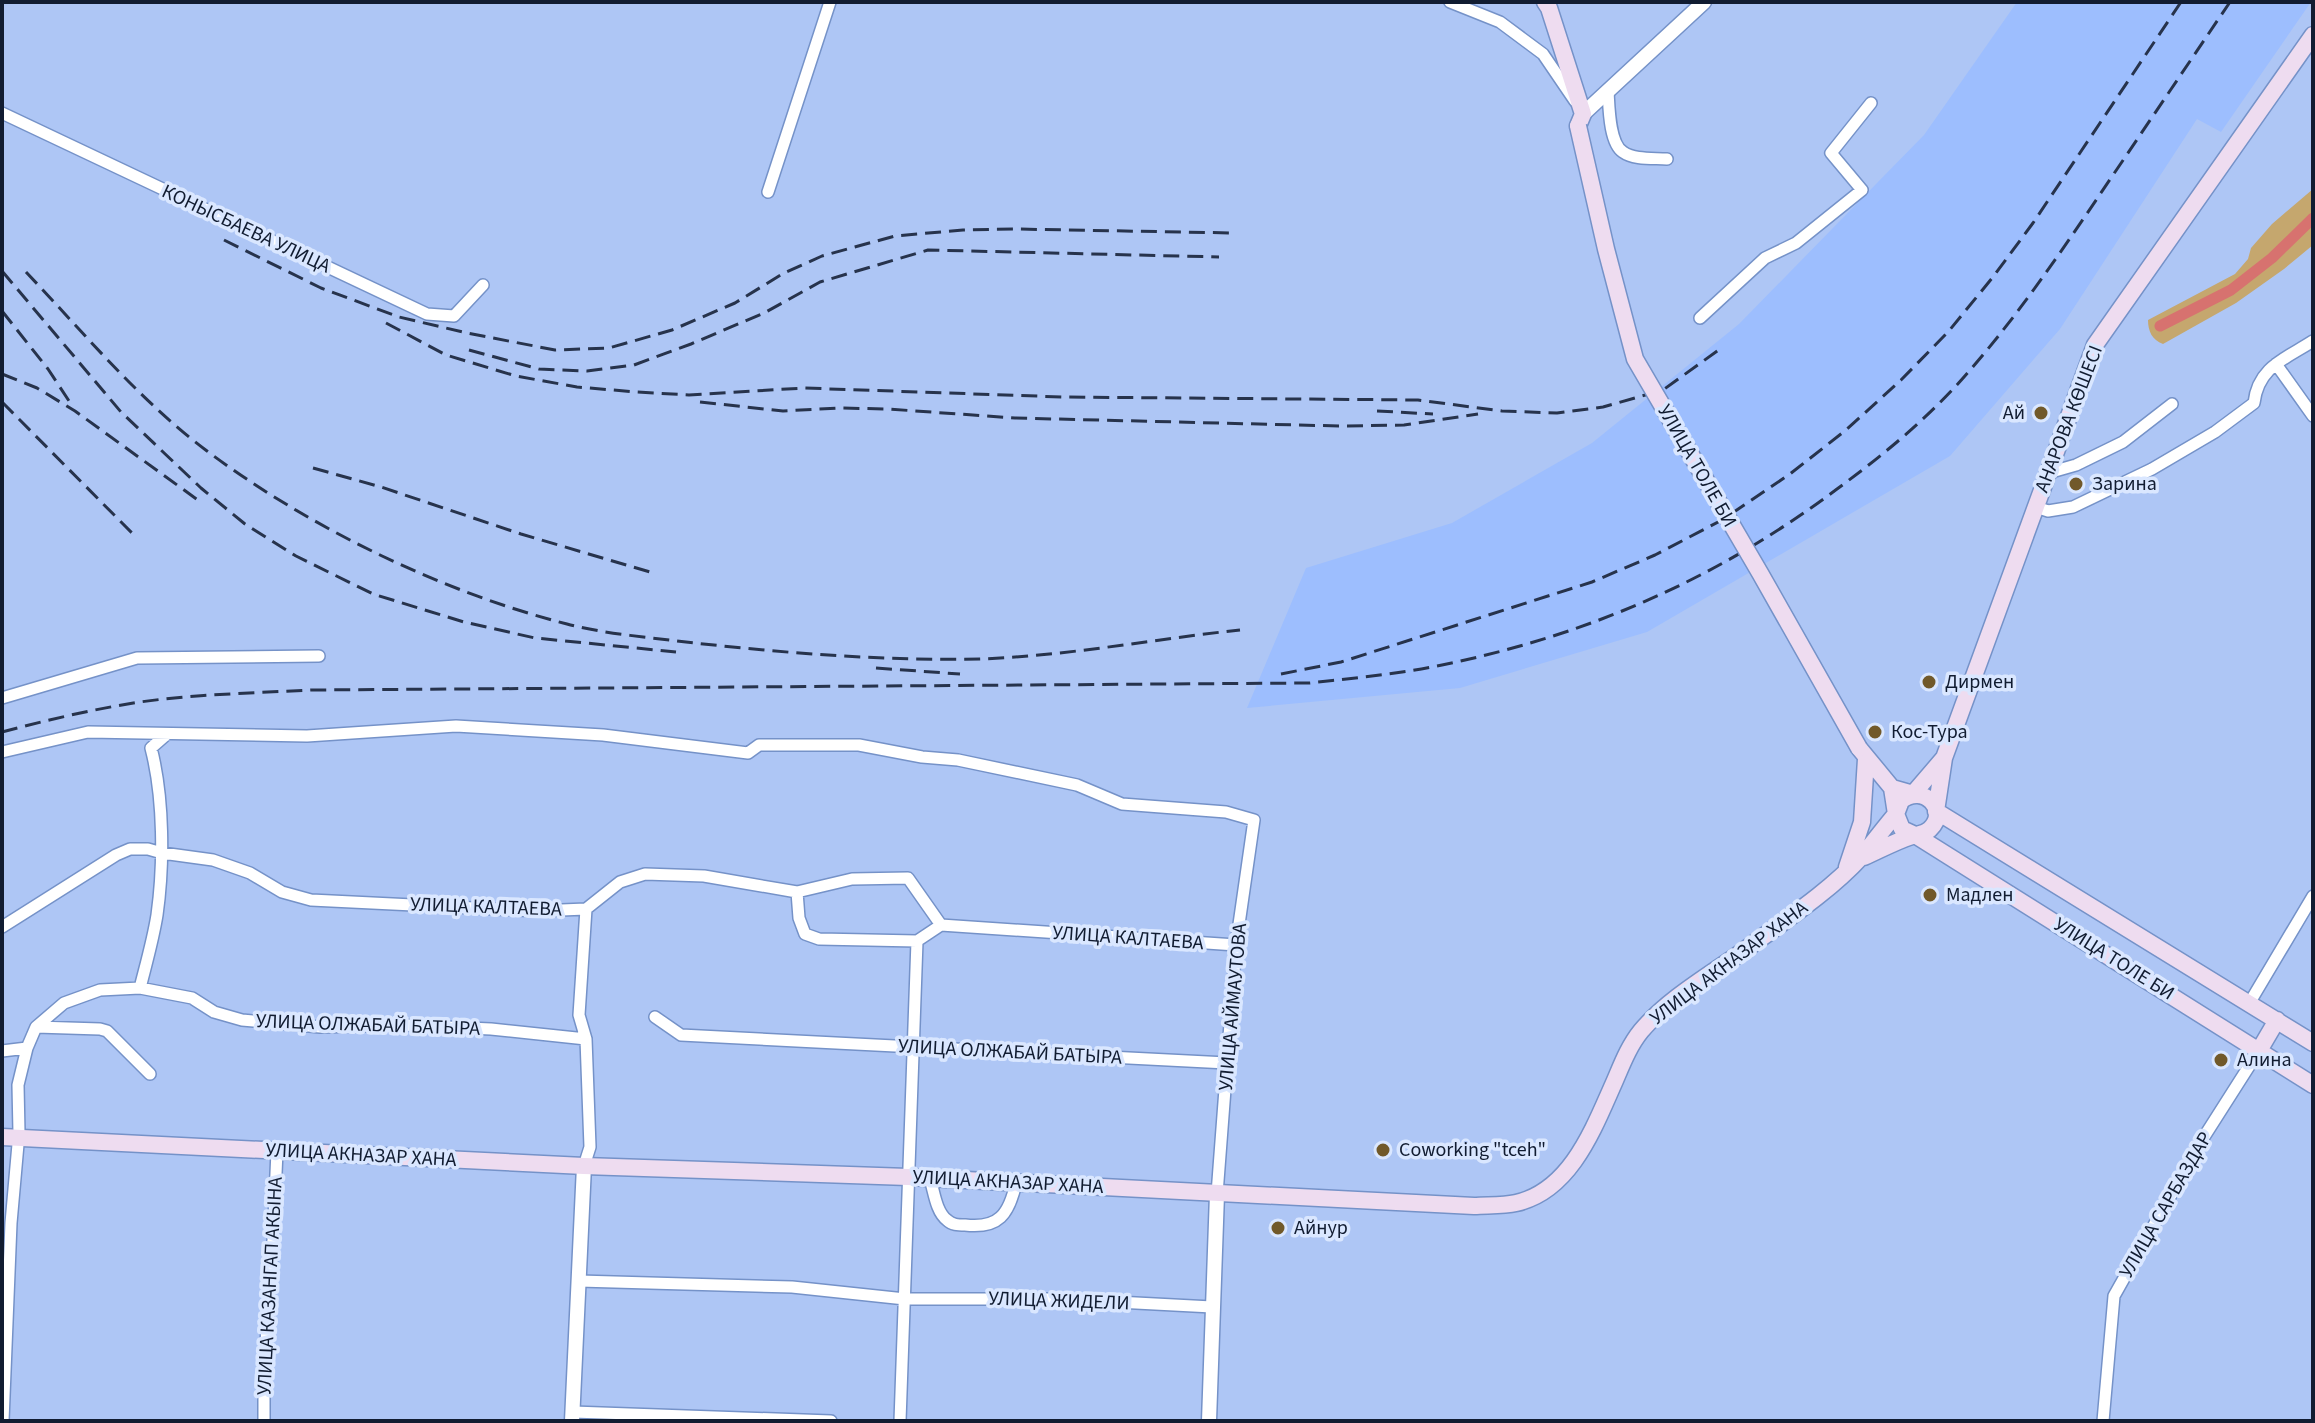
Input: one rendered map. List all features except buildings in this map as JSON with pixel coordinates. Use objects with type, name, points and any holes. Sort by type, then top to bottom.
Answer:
[{"type":"main road","name":"УЛИЦА ТОЛЕ БИ","points":[[1545,2],[1581,120],[1606,249],[1635,359],[1862,753],[1892,788]]},
{"type":"main road","name":"АНАРОВА КӨШЕСІ","points":[[1944,758],[2095,345],[2313,35]]},
{"type":"main road","points":[[1845,871],[1862,822],[1862,753]]},
{"type":"main road","points":[[1896,814],[1901,801],[1913,794],[1944,758]]},
{"type":"main road","points":[[1936,811],[1930,799],[1892,788],[1902,829],[1915,835],[1929,830],[1935,823],[1944,758]]},
{"type":"main road","name":"УЛИЦА ТОЛЕ БИ","points":[[1936,811],[2313,1043]]},
{"type":"main road","name":"УЛИЦА АКНАЗАР ХАНА","points":[[13,1136],[584,1166],[908,1177],[1474,1206],[1515,1203],[1537,1196],[1556,1182],[1572,1164],[1629,1050],[1642,1031],[1671,1003],[1806,905],[1859,859],[1896,814]]},
{"type":"main road","name":"УЛИЦА ТОЛЕ БИ","points":[[1915,835],[2313,1085]]},
{"type":"main road","name":"УЛИЦА АКНАЗАР ХАНА","points":[[1859,859],[1915,835]]},
{"type":"main road","points":[[2260,1049],[2277,1020]]},
{"type":"street","points":[[768,192],[830,2]]},
{"type":"street","points":[[1450,2],[1500,22],[1543,54],[1581,120],[1704,2]]},
{"type":"street","points":[[1608,91],[1612,129],[1622,151],[1636,157],[1667,159]]},
{"type":"street","points":[[1700,318],[1765,258],[1796,243],[1862,190],[1831,153],[1871,103]]},
{"type":"street","name":"КОНЫСБАЕВА УЛИЦА","points":[[2,113],[427,314],[454,316],[483,285]]},
{"type":"street","points":[[2036,507],[2048,511],[2073,507],[2152,469],[2215,432],[2254,403],[2256,386],[2266,371],[2313,341]]},
{"type":"street","points":[[2276,364],[2313,416]]},
{"type":"street","points":[[2048,473],[2076,465],[2123,442],[2172,404]]},
{"type":"street","points":[[2,698],[137,658],[319,656]]},
{"type":"street","name":"УЛИЦА АЙМАУТОВА","points":[[167,733],[307,736],[456,726],[603,735],[748,753],[759,745],[859,745],[922,757],[958,760],[1077,785],[1122,804],[1226,812],[1254,820],[1236,945],[1217,1194]]},
{"type":"street","points":[[2,752],[88,732],[167,733]]},
{"type":"street","points":[[140,988],[157,917],[162,853],[156,766],[151,748],[167,733]]},
{"type":"street","name":"УЛИЦА КАЛТАЕВА","points":[[2,927],[130,849],[213,860],[250,873],[282,892],[311,900],[537,911],[586,909],[620,882],[645,874],[704,876],[797,892]]},
{"type":"street","points":[[908,878],[941,925],[917,941],[819,939],[805,934],[799,918],[797,892],[852,879],[908,878]]},
{"type":"street","points":[[2250,1002],[2313,896]]},
{"type":"street","points":[[586,909],[579,1015],[586,1039],[590,1147],[584,1166],[572,1416],[831,1421]]},
{"type":"street","name":"УЛИЦА КАЛТАЕВА","points":[[941,925],[1236,945]]},
{"type":"street","points":[[900,1421],[917,941]]},
{"type":"street","name":"УЛИЦА ОЛЖАБАЙ БАТЫРА","points":[[3,1421],[13,1136],[18,1085],[36,1027],[64,1003],[100,990],[140,988],[192,998],[214,1012],[242,1020],[320,1027],[402,1025],[491,1029],[586,1039]]},
{"type":"street","name":"УЛИЦА ОЛЖАБАЙ БАТЫРА","points":[[655,1017],[681,1035],[1227,1063]]},
{"type":"street","points":[[36,1027],[107,1031],[150,1074]]},
{"type":"street","points":[[2,1051],[27,1048]]},
{"type":"street","name":"УЛИЦА САРБАЗДАР","points":[[2103,1421],[2114,1296],[2202,1140],[2260,1049]]},
{"type":"street","name":"УЛИЦА КАЗАНГАП АКЫНА","points":[[264,1421],[264,1371],[277,1151]]},
{"type":"street","points":[[930,1179],[945,1219],[952,1224],[982,1227],[996,1222],[1006,1211],[1016,1183]]},
{"type":"street","points":[[1209,1421],[1217,1194]]},
{"type":"street","name":"УЛИЦА ЖИДЕЛИ","points":[[579,1281],[792,1287],[905,1299],[1060,1299],[1212,1307]]},
{"type":"shaded area","points":[[2017,2],[2311,2],[2221,132],[2197,119],[2060,329],[1950,456],[1647,632],[1460,688],[1247,708],[1306,568],[1452,523],[1592,443],[1739,324],[1924,135]]},
{"type":"shaded area","points":[[2313,189],[2313,245],[2236,303],[2163,344],[2153,338],[2148,320],[2235,274],[2248,259],[2251,248],[2272,224]]},
{"type":"waterway","points":[[2160,326],[2231,290],[2272,258],[2313,218]]},
{"type":"railway","points":[[1281,674],[1341,662],[1592,582],[1655,555],[1722,520],[1790,474],[1846,430],[1948,332],[2033,223],[2181,2]]},
{"type":"railway","points":[[2,732],[140,702],[204,695],[312,690],[1310,683],[1426,668],[1548,638],[1649,600],[1745,550],[1837,489],[1919,422],[1950,393],[2023,305],[2230,2]]},
{"type":"railway","points":[[224,240],[321,288],[399,317],[555,350],[609,348],[672,330],[735,303],[784,273],[822,256],[895,236],[1015,229],[1234,233]]},
{"type":"railway","points":[[469,350],[539,369],[587,371],[634,365],[764,313],[820,282],[928,250],[1219,257]]},
{"type":"railway","points":[[2,271],[121,412],[201,488],[245,524],[296,556],[373,594],[464,622],[535,638],[676,652]]},
{"type":"railway","points":[[26,272],[158,410],[247,479],[289,506],[379,554],[425,576],[520,611],[626,635],[796,653],[907,659],[980,659],[1045,654],[1240,630]]},
{"type":"railway","points":[[2,311],[48,369],[73,407]]},
{"type":"railway","points":[[386,323],[446,355],[516,376],[577,387],[636,392],[689,395],[804,388],[1063,397],[1418,400],[1502,411],[1557,413],[1603,407],[1663,390],[1720,349]]},
{"type":"railway","points":[[2,374],[37,388],[75,411],[202,503]]},
{"type":"railway","points":[[2,402],[134,535]]},
{"type":"railway","points":[[700,402],[783,411],[888,409],[1015,418],[1339,426],[1404,425],[1478,414]]},
{"type":"railway","points":[[1377,411],[1433,414]]},
{"type":"railway","points":[[313,468],[650,572]]},
{"type":"railway","points":[[876,668],[960,674]]},
{"type":"place","name":"Ай","points":[[2041,413]]},
{"type":"place","name":"Зарина","points":[[2076,484]]},
{"type":"place","name":"Дирмен","points":[[1929,682]]},
{"type":"place","name":"Кос-Тура","points":[[1875,732]]},
{"type":"place","name":"Мадлен","points":[[1930,895]]},
{"type":"place","name":"Алина","points":[[2221,1060]]},
{"type":"place","name":"Coworking \"tceh\"","points":[[1383,1150]]},
{"type":"place","name":"Айнур","points":[[1278,1228]]}]
